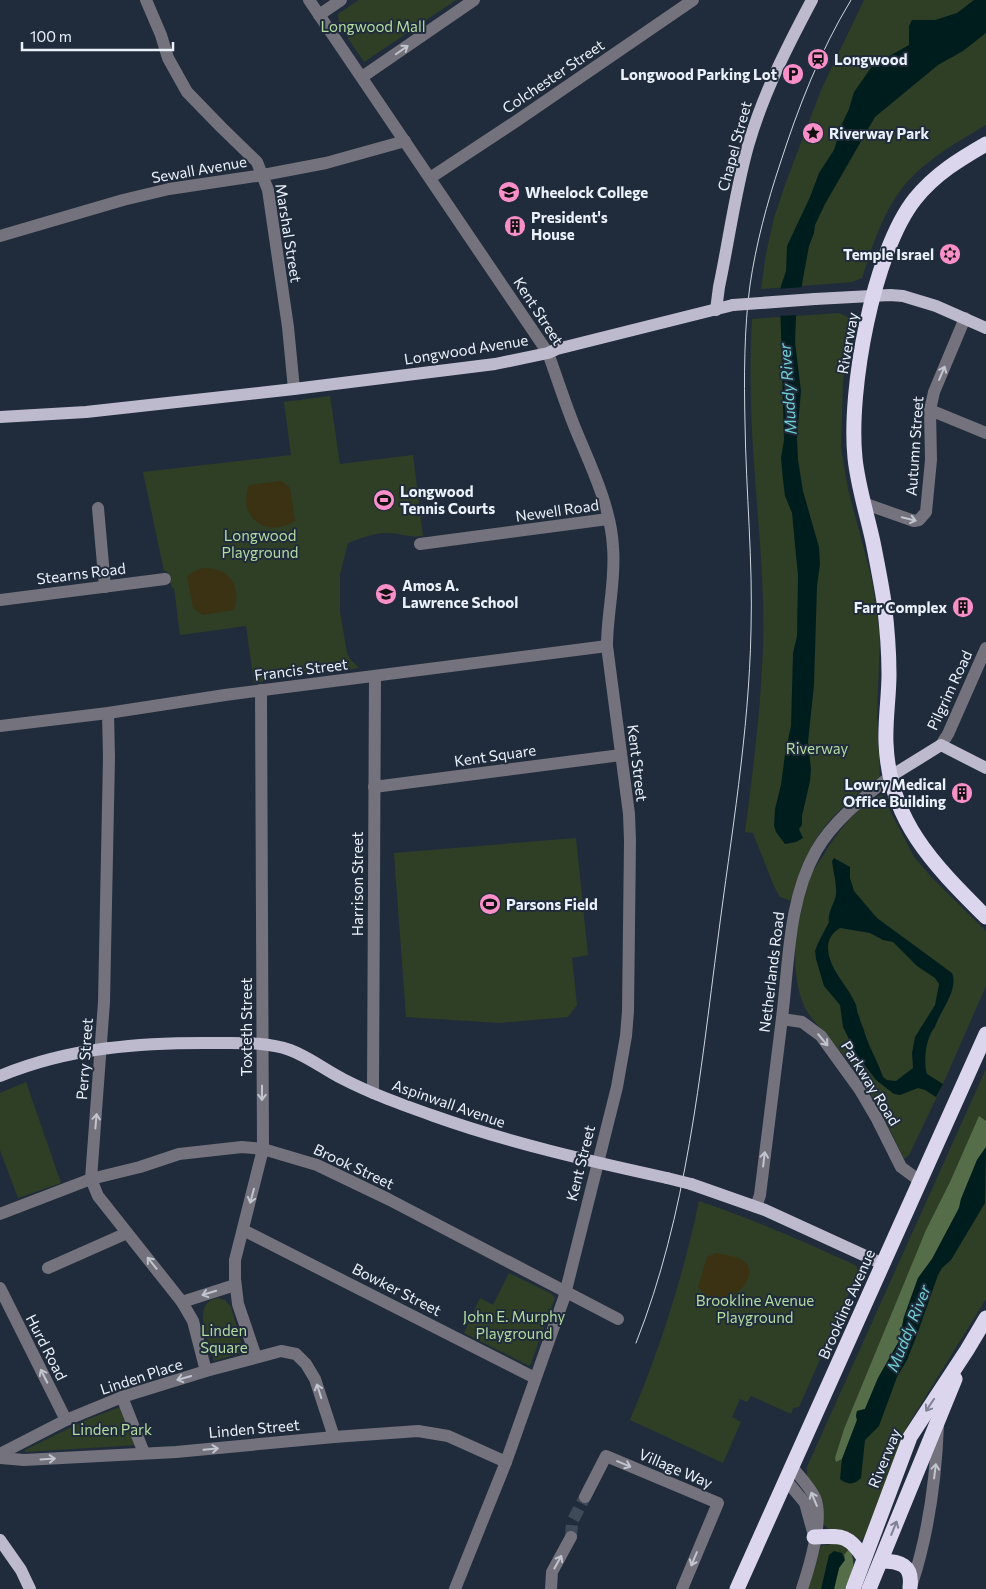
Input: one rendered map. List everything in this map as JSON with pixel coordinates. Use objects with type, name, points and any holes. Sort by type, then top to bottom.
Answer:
[{"type":"highway","name":"Riverway","points":[[986,144],[944,170],[914,200],[896,231],[874,296],[861,355],[854,421],[854,456],[878,567],[887,627],[889,675],[886,742],[891,776],[904,816],[919,843],[942,872],[986,917]]},
{"type":"highway","name":"Brookline Avenue","points":[[738,1589],[986,1034]]},
{"type":"highway","name":"Riverway","points":[[853,1589],[910,1437],[986,1318]]},
{"type":"highway","name":"Riverway","points":[[869,1589],[967,1350]]},
{"type":"highway","points":[[814,1537],[833,1536],[848,1539],[864,1558]]},
{"type":"highway","points":[[881,1561],[896,1561],[906,1567],[910,1574],[910,1588]]},
{"type":"main road","name":"Chapel Street","points":[[716,310],[731,224],[751,138],[763,101],[777,68],[812,0]]},
{"type":"main road","name":"Longwood Avenue","points":[[0,417],[86,412],[495,364],[548,353],[557,349],[733,305],[890,295],[930,304],[986,328]]},
{"type":"main road","name":"Pilgrim Road","points":[[891,776],[941,745]]},
{"type":"main road","points":[[941,745],[986,768]]},
{"type":"main road","name":"Aspinwall Avenue","points":[[0,1076],[54,1058],[101,1048],[172,1042],[262,1044],[290,1050],[373,1093],[490,1135],[691,1184],[756,1207],[883,1264]]},
{"type":"main road","points":[[1,1543],[21,1570],[30,1589]]},
{"type":"street","name":"Marshal Street","points":[[146,0],[158,27],[168,58],[187,92],[257,162],[263,175],[268,190],[288,327],[294,389]]},
{"type":"street","name":"Kent Street","points":[[309,0],[548,353],[594,474],[612,535],[614,557],[607,646],[630,841],[628,1011],[620,1068],[566,1292],[506,1462],[455,1589]]},
{"type":"street","points":[[319,15],[341,0]]},
{"type":"street","points":[[362,77],[474,0]]},
{"type":"street","name":"Colchester Street","points":[[430,178],[693,0]]},
{"type":"street","name":"Sewall Avenue","points":[[0,236],[123,200],[169,190],[326,163],[405,141]]},
{"type":"street","name":"Autumn Street","points":[[863,504],[914,522],[919,520],[926,512],[931,460],[930,410],[934,392],[965,318]]},
{"type":"street","points":[[930,410],[986,433]]},
{"type":"street","points":[[98,508],[105,587]]},
{"type":"street","name":"Newell Road","points":[[420,544],[608,519]]},
{"type":"street","name":"Stearns Road","points":[[0,600],[165,579]]},
{"type":"street","name":"Francis Street","points":[[0,726],[108,713],[261,690],[607,646]]},
{"type":"street","name":"Pilgrim Road","points":[[941,745],[986,648]]},
{"type":"street","name":"Harrison Street","points":[[373,1093],[374,676]]},
{"type":"street","name":"Toxteth Street","points":[[256,1357],[238,1304],[235,1260],[263,1148],[261,690]]},
{"type":"street","name":"Perry Street","points":[[91,1179],[104,1002],[105,879],[109,758],[108,713]]},
{"type":"street","name":"Kent Square","points":[[374,787],[621,755]]},
{"type":"street","name":"Netherlands Road","points":[[756,1207],[760,1197],[796,904],[810,863],[824,838],[864,796],[891,776]]},
{"type":"street","name":"Parkway Road","points":[[782,1019],[802,1022],[821,1036],[860,1090],[901,1167],[920,1181]]},
{"type":"street","name":"Brook Street","points":[[0,1214],[91,1179],[140,1167],[179,1154],[242,1147],[263,1148],[317,1164],[618,1319]]},
{"type":"street","points":[[91,1179],[98,1196],[182,1302],[193,1322],[206,1371]]},
{"type":"street","name":"Bowker Street","points":[[243,1230],[535,1378]]},
{"type":"street","points":[[48,1268],[127,1233]]},
{"type":"street","points":[[182,1302],[236,1285]]},
{"type":"street","name":"Hurd Road","points":[[0,1288],[66,1420]]},
{"type":"street","name":"Linden Place","points":[[0,1456],[66,1420],[122,1397],[206,1371],[286,1351],[296,1354],[306,1364],[315,1379],[334,1437]]},
{"type":"street","points":[[122,1397],[144,1453]]},
{"type":"street","points":[[910,1588],[932,1497],[939,1419]]},
{"type":"street","name":"Linden Street","points":[[0,1456],[24,1460],[176,1452],[418,1431],[448,1436],[506,1462]]},
{"type":"street","name":"Village Way","points":[[585,1497],[606,1456],[718,1503],[682,1589]]},
{"type":"street","points":[[789,1474],[810,1517],[814,1537],[802,1589]]},
{"type":"street","points":[[551,1589],[552,1572],[571,1537]]},
{"type":"green space","name":"Longwood Mall","points":[[359,0],[456,0],[364,62],[339,25],[338,14]]},
{"type":"green space","points":[[864,0],[986,0],[986,125],[935,157],[908,181],[886,215],[875,239],[862,278],[852,282],[761,289],[774,218],[785,185],[821,90]]},
{"type":"green space","name":"Riverway","points":[[839,313],[851,319],[843,381],[841,448],[848,489],[872,580],[880,635],[877,714],[880,777],[840,809],[823,828],[807,856],[791,901],[780,897],[753,833],[745,832],[759,717],[763,626],[752,418],[752,319]]},
{"type":"green space","name":"Longwood Playground","points":[[330,396],[340,464],[413,455],[423,536],[383,533],[348,543],[340,574],[340,612],[347,653],[359,668],[331,672],[327,670],[254,683],[246,626],[180,635],[174,588],[172,588],[167,571],[164,571],[143,472],[291,455],[284,402]]},
{"type":"green space","points":[[882,795],[914,857],[933,879],[986,931],[986,986],[943,1084],[909,1155],[904,1159],[880,1111],[860,1077],[807,1012],[798,988],[796,973],[795,956],[798,923],[812,873],[850,819],[874,798]]},
{"type":"green space","name":"Parsons Field","points":[[576,838],[588,955],[572,958],[577,1005],[568,1017],[499,1023],[406,1017],[394,853]]},
{"type":"green space","points":[[986,1069],[986,1299],[908,1425],[864,1538],[861,1541],[847,1532],[829,1529],[823,1524],[807,1479],[807,1467]]},
{"type":"green space","points":[[26,1082],[61,1183],[18,1198],[0,1150],[0,1093]]},
{"type":"green space","points":[[979,1116],[986,1121],[986,1147],[977,1160],[959,1208],[932,1259],[918,1278],[904,1317],[899,1341],[878,1378],[865,1409],[857,1411],[857,1420],[842,1459],[836,1462],[835,1458],[844,1429],[926,1230],[950,1182]]},
{"type":"green space","name":"Brookline Avenue Playground","points":[[699,1201],[816,1247],[855,1265],[859,1271],[799,1407],[793,1408],[791,1414],[751,1396],[747,1402],[740,1399],[732,1417],[741,1422],[723,1463],[630,1420],[670,1312],[686,1257]]},
{"type":"green space","name":"John E. Murphy Playground","points":[[509,1273],[552,1294],[555,1298],[530,1366],[464,1333],[480,1298],[493,1305]]},
{"type":"green space","name":"Linden Square","points":[[218,1298],[225,1300],[231,1307],[244,1352],[214,1361],[206,1335],[203,1315],[205,1307],[210,1301]]},
{"type":"green space","name":"Linden Park","points":[[123,1406],[137,1445],[25,1452],[25,1450],[88,1419]]},
{"type":"green space","points":[[837,1543],[849,1550],[854,1564],[845,1589],[808,1589],[821,1546]]},
{"type":"green space","points":[[849,1549],[852,1554],[853,1564],[845,1589],[834,1589],[839,1568],[845,1557],[844,1555]]},
{"type":"sand","points":[[281,481],[290,488],[295,521],[284,526],[265,526],[257,522],[247,507],[246,496],[249,485]]},
{"type":"sand","points":[[203,568],[220,571],[231,580],[235,586],[236,593],[234,610],[202,615],[193,608],[187,576]]},
{"type":"sand","points":[[716,1253],[740,1259],[746,1263],[749,1270],[748,1278],[743,1287],[727,1298],[717,1299],[707,1296],[698,1287],[707,1257]]},
{"type":"water","name":"Muddy River","points":[[974,0],[986,0],[986,33],[963,51],[938,65],[875,117],[825,204],[815,225],[809,246],[796,317],[795,342],[801,391],[797,438],[803,491],[819,547],[820,564],[817,586],[814,685],[808,742],[811,769],[802,825],[799,829],[803,838],[796,842],[785,844],[774,826],[775,809],[791,726],[793,653],[797,636],[798,576],[792,513],[785,496],[781,458],[784,440],[780,298],[781,286],[786,271],[787,246],[819,173],[834,150],[854,92],[873,65],[909,45],[909,26],[912,20],[935,20],[957,13]]},
{"type":"water","points":[[834,858],[850,867],[850,878],[854,891],[877,918],[952,973],[953,986],[951,993],[929,1037],[926,1049],[925,1063],[927,1074],[943,1084],[936,1097],[918,1088],[900,1095],[894,1094],[876,1080],[857,1055],[843,1027],[840,1005],[824,986],[815,951],[829,922],[829,915],[836,894],[832,861]],"holes":[[[840,928],[870,933],[883,940],[893,942],[917,966],[935,978],[939,984],[935,1005],[915,1037],[912,1053],[913,1068],[896,1081],[887,1080],[883,1077],[867,1040],[853,998],[831,963],[829,955],[828,944],[830,939]]]},
{"type":"water","name":"Muddy River","points":[[986,1147],[985,1203],[951,1260],[942,1268],[938,1275],[918,1332],[907,1360],[897,1377],[879,1426],[865,1440],[861,1478],[854,1483],[845,1482],[840,1479],[842,1459],[857,1420],[857,1411],[865,1409],[878,1378],[899,1341],[904,1317],[918,1278],[932,1259],[959,1208],[977,1160]]},
{"type":"water","points":[[834,1551],[842,1553],[845,1560],[839,1568],[834,1589],[821,1589],[829,1555]]},
{"type":"pier","points":[[804,287],[799,315],[778,316],[778,289]]},
{"type":"tunnel","points":[[571,1537],[572,1522],[585,1497]]},
{"type":"tram line","points":[[636,1343],[668,1245],[689,1144],[705,1041],[743,746],[750,669],[751,630],[745,389],[746,336],[750,285],[766,209],[794,122],[829,39],[851,0]]},
{"type":"place","name":"Longwood","points":[[818,59]]},
{"type":"place","name":"Longwood Parking Lot","points":[[793,74]]},
{"type":"place","name":"Riverway Park","points":[[813,133]]},
{"type":"place","name":"Wheelock College","points":[[509,192]]},
{"type":"place","name":"President's House","points":[[515,226]]},
{"type":"place","name":"Temple Israel","points":[[950,254]]},
{"type":"place","name":"Longwood Tennis Courts","points":[[384,500]]},
{"type":"place","name":"Amos A. Lawrence School","points":[[386,594]]},
{"type":"place","name":"Farr Complex","points":[[963,607]]},
{"type":"place","name":"Lowry Medical Office Building","points":[[962,793]]},
{"type":"place","name":"Parsons Field","points":[[490,904]]}]
